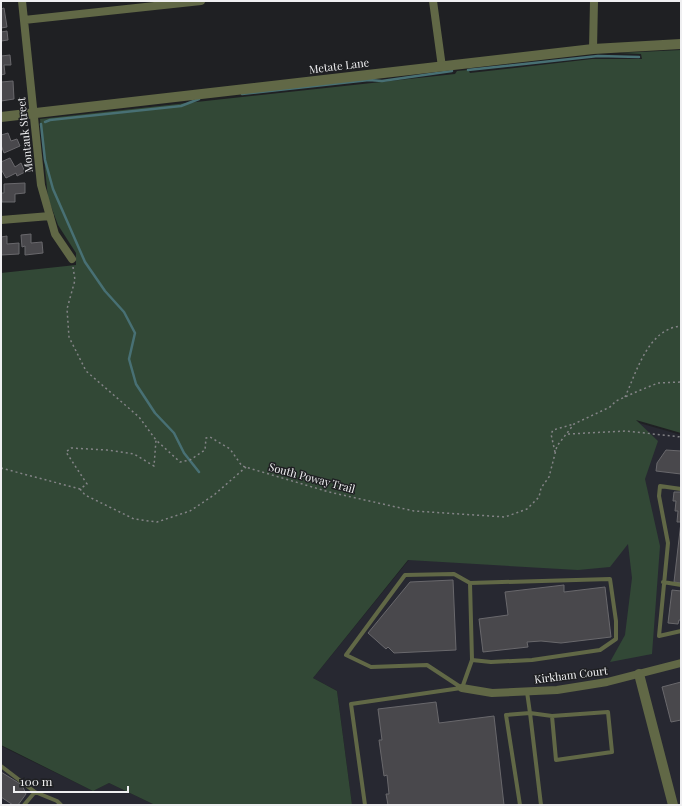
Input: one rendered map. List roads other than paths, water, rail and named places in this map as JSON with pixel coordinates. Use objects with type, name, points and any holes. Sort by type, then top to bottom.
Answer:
[{"type":"street","name":"Montauk Street","points":[[22,1],[41,185],[55,234],[72,259]]},
{"type":"street","points":[[24,20],[201,1]]},
{"type":"street","points":[[433,1],[442,67]]},
{"type":"street","points":[[593,49],[594,1]]},
{"type":"street","name":"Metate Lane","points":[[1,117],[593,49],[681,44]]},
{"type":"street","points":[[1,220],[50,216]]},
{"type":"street","name":"Kirkham Court","points":[[462,688],[492,693],[557,690],[606,682],[681,663]]},
{"type":"street","points":[[639,674],[673,805]]},
{"type":"lane","points":[[681,489],[660,486],[659,496],[668,543],[658,636],[681,631]]},
{"type":"lane","points":[[462,688],[427,665],[371,667],[346,655],[405,575],[454,574],[470,583],[610,579],[616,622],[616,640],[600,650],[532,660],[491,662],[472,660]]},
{"type":"lane","points":[[663,582],[681,585]]},
{"type":"lane","points":[[462,688],[472,660],[470,583]]},
{"type":"lane","points":[[365,805],[351,704],[462,688]]},
{"type":"lane","points":[[527,692],[541,805]]},
{"type":"lane","points":[[520,805],[506,715],[530,713],[552,716],[608,712],[612,752],[556,760],[552,716]]},
{"type":"lane","points":[[1,766],[35,792],[57,801],[61,805]]},
{"type":"lane","points":[[24,805],[35,792]]},
{"type":"waterway","points":[[468,70],[598,56],[639,57]]},
{"type":"waterway","points":[[242,94],[369,80],[382,81],[452,71]]},
{"type":"waterway","points":[[45,122],[50,120],[181,106],[199,99]]},
{"type":"waterway","points":[[41,124],[45,160],[53,189],[85,262],[105,291],[124,312],[135,333],[129,359],[136,384],[155,413],[174,433],[184,453],[199,472]]}]
